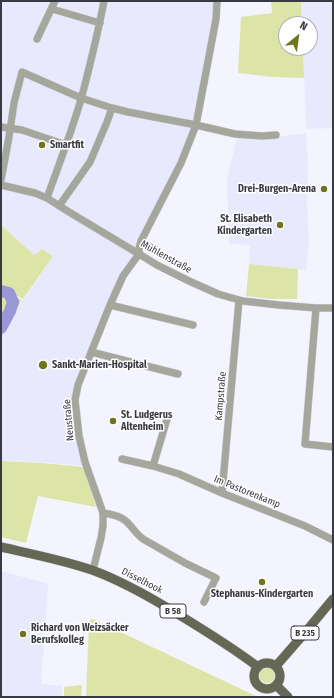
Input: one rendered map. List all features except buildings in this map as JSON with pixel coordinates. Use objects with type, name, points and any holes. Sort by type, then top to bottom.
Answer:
[{"type":"main road","name":"Disselhook","points":[[1,547],[93,570],[113,579],[159,602],[210,633],[258,667]]},
{"type":"main road","name":"B 235","points":[[276,666],[333,599]]},
{"type":"main road","points":[[264,663],[276,666],[280,673],[280,677],[276,685],[269,688],[258,685],[254,676],[258,667],[264,663]]},
{"type":"main road","points":[[276,685],[288,697]]},
{"type":"street","points":[[37,39],[56,1]]},
{"type":"street","points":[[47,198],[81,98],[104,1]]},
{"type":"street","points":[[139,254],[140,241],[181,163],[196,125],[216,19],[217,1]]},
{"type":"street","points":[[52,9],[100,23]]},
{"type":"street","points":[[1,180],[14,103],[22,72],[81,98],[128,112],[235,134],[262,136],[276,135]]},
{"type":"street","points":[[59,206],[90,162],[112,108]]},
{"type":"street","points":[[1,126],[22,130],[66,145]]},
{"type":"street","name":"Mühlenstraße","points":[[1,185],[35,193],[47,198],[157,265],[218,294],[240,300],[279,305],[333,308]]},
{"type":"street","name":"Neustraße","points":[[93,570],[101,538],[103,513],[86,468],[79,436],[75,400],[78,385],[110,305],[123,276],[139,254]]},
{"type":"street","name":"Kampstraße","points":[[222,493],[240,300]]},
{"type":"street","points":[[110,305],[193,325]]},
{"type":"street","points":[[316,308],[305,444],[333,447]]},
{"type":"street","points":[[91,352],[178,374]]},
{"type":"street","points":[[153,466],[167,419]]},
{"type":"street","name":"Im Pastorenkamp","points":[[122,459],[179,474],[305,526],[333,540]]},
{"type":"street","points":[[103,513],[124,519],[142,538],[185,563],[216,578],[204,602]]},
{"type":"shaded area","points":[[1,1],[218,1],[195,125],[139,254],[122,276],[76,383],[84,466],[41,462],[1,461],[1,336],[53,256],[42,249],[34,255],[1,225]]},
{"type":"shaded area","points":[[301,1],[333,1],[333,128],[306,129],[303,56],[318,56],[318,16],[302,16]]},
{"type":"shaded area","points":[[306,133],[309,244],[306,270],[249,264],[250,246],[229,243],[227,181],[237,137],[263,139]]},
{"type":"shaded area","name":"Richard von Weizsäcker Berufskolleg","points":[[1,571],[48,584],[41,684],[62,686],[62,697],[1,697]]},
{"type":"green space","points":[[271,1],[301,1],[302,16],[278,16],[278,56],[303,56],[304,78],[273,77],[238,73],[241,17],[272,13]]},
{"type":"green space","points":[[1,225],[34,255],[42,249],[53,256],[23,299],[1,290]]},
{"type":"green space","points":[[249,264],[298,269],[297,299],[272,299],[246,296]]},
{"type":"green space","points":[[1,293],[9,294],[22,300],[1,336]]},
{"type":"green space","points":[[1,461],[84,467],[96,507],[38,496],[26,543],[1,537]]},
{"type":"green space","points":[[92,619],[258,697],[86,697],[89,622]]},
{"type":"green space","points":[[264,667],[270,667],[275,672],[273,681],[270,683],[264,683],[259,678],[259,672]]},
{"type":"green space","points":[[82,685],[81,697],[64,697],[64,687]]},
{"type":"waterway","points":[[1,291],[9,293],[13,302],[1,328]]},
{"type":"place","name":"Smartfit","points":[[42,145]]},
{"type":"place","name":"Drei-Burgen-Arena","points":[[324,189]]},
{"type":"place","name":"St. Elisabeth Kindergarten","points":[[280,225]]},
{"type":"place","name":"Sankt-Marien-Hospital","points":[[43,365]]},
{"type":"place","name":"St. Ludgerus Altenheim","points":[[113,421]]},
{"type":"place","name":"Stephanus-Kindergarten","points":[[262,582]]},
{"type":"place","name":"Richard von Weizsäcker Berufskolleg","points":[[23,634]]}]
